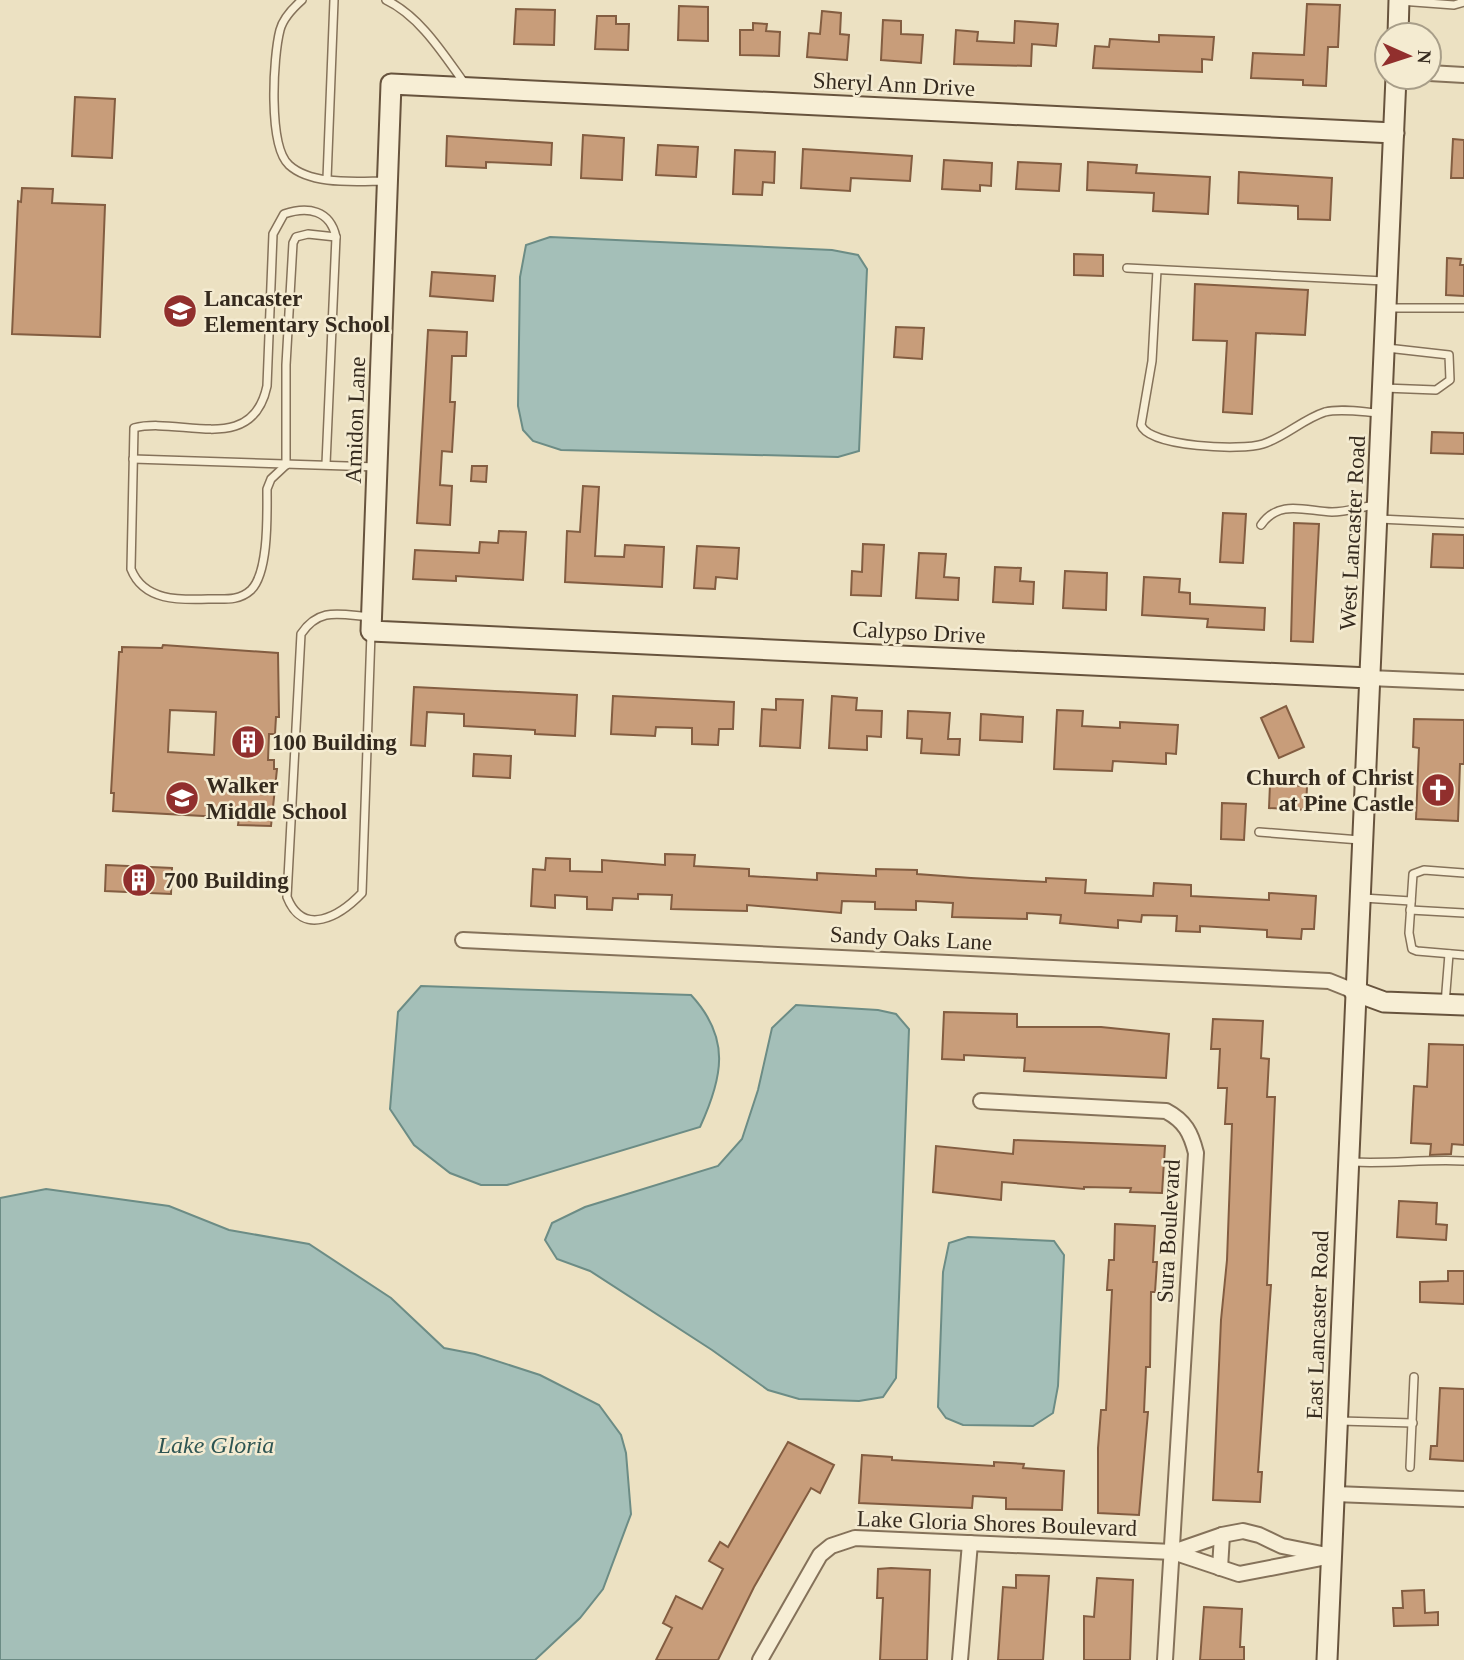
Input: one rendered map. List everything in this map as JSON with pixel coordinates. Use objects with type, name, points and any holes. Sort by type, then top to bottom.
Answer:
[{"type":"street","points":[[1398,21],[1399,1]]},
{"type":"street","points":[[1443,74],[1464,75]]},
{"type":"street","name":"Sheryl Ann Drive","points":[[391,84],[1394,133]]},
{"type":"street","name":"Amidon Lane","points":[[372,624],[391,84]]},
{"type":"street","name":"West Lancaster Road","points":[[1354,991],[1379,512],[1396,91]]},
{"type":"street","name":"Calypso Drive","points":[[372,624],[1464,682]]},
{"type":"street","name":"Sandy Oaks Lane","points":[[463,940],[1329,981],[1354,991]]},
{"type":"street","points":[[1354,991],[1384,1002],[1455,1005]]},
{"type":"street","name":"East Lancaster Road","points":[[1327,1660],[1354,991]]},
{"type":"street","name":"Sura Boulevard","points":[[981,1101],[1166,1111],[1185,1124],[1192,1136],[1196,1153],[1165,1660]]},
{"type":"street","points":[[1335,1494],[1464,1499]]},
{"type":"street","name":"Lake Gloria Shores Boulevard","points":[[1173,1552],[1222,1535],[1250,1532],[1282,1546],[1332,1556]]},
{"type":"street","points":[[1220,1568],[1222,1535]]},
{"type":"street","name":"Lake Gloria Shores Boulevard","points":[[760,1660],[810,1569],[831,1546],[855,1538],[1173,1552],[1220,1568],[1246,1573],[1332,1556]]},
{"type":"street","points":[[960,1660],[970,1543]]},
{"type":"lane","points":[[302,0],[290,12],[280,29],[274,130],[279,153],[288,165],[300,173],[327,178],[388,181]]},
{"type":"lane","points":[[327,178],[334,0]]},
{"type":"lane","points":[[386,0],[411,18],[443,54],[467,88]]},
{"type":"lane","points":[[1399,1],[1454,5],[1464,2]]},
{"type":"lane","points":[[326,464],[336,237],[333,223],[325,215],[305,209],[284,214],[275,227],[265,398],[247,421],[216,430],[134,428],[131,569],[135,579],[145,589],[165,598],[238,598],[252,589],[262,562],[267,489],[271,479],[286,465],[287,352],[293,243],[296,237],[308,233],[336,237]]},
{"type":"lane","points":[[1127,268],[1388,281]]},
{"type":"lane","points":[[1157,270],[1152,361],[1142,425],[1144,431],[1152,437],[1192,445],[1259,446],[1326,412],[1383,414]]},
{"type":"lane","points":[[1387,308],[1464,309]]},
{"type":"lane","points":[[1384,388],[1436,390],[1450,380],[1451,365],[1449,355],[1443,352],[1386,348]]},
{"type":"lane","points":[[133,459],[378,467]]},
{"type":"lane","points":[[1261,525],[1267,516],[1283,508],[1379,512],[1464,523]]},
{"type":"lane","points":[[329,614],[372,624],[362,893],[339,915],[323,919],[302,917],[291,907],[286,897],[301,634],[311,619],[329,614]]},
{"type":"lane","points":[[1259,832],[1361,840]]},
{"type":"lane","points":[[1464,873],[1417,871],[1412,879],[1409,933],[1412,949],[1464,955]]},
{"type":"lane","points":[[1358,898],[1464,912]]},
{"type":"lane","points":[[1449,954],[1455,1005]]},
{"type":"lane","points":[[1347,1162],[1385,1164],[1419,1159],[1464,1161]]},
{"type":"lane","points":[[1410,1467],[1414,1377]]},
{"type":"lane","points":[[1337,1420],[1413,1423]]},
{"type":"water","points":[[550,237],[832,250],[858,255],[867,269],[859,451],[838,457],[561,450],[533,441],[523,430],[518,406],[520,277],[526,245]]},
{"type":"water","points":[[421,986],[691,995],[713,1027],[719,1058],[714,1091],[700,1127],[507,1185],[481,1185],[450,1173],[414,1145],[390,1109],[398,1012]]},
{"type":"water","points":[[796,1005],[878,1010],[896,1014],[909,1029],[896,1378],[883,1397],[859,1401],[799,1399],[768,1390],[712,1350],[590,1271],[557,1259],[545,1240],[552,1223],[585,1207],[718,1166],[742,1139],[758,1090],[772,1028]]},
{"type":"water","name":"Lake Gloria","points":[[46,1189],[169,1206],[229,1230],[309,1244],[391,1298],[444,1348],[475,1354],[540,1375],[599,1405],[621,1435],[626,1453],[631,1514],[603,1589],[580,1618],[535,1660],[0,1660],[0,1198]]},
{"type":"water","points":[[968,1237],[1054,1241],[1064,1255],[1058,1386],[1053,1413],[1033,1426],[963,1425],[946,1418],[938,1407],[943,1272],[949,1243]]},
{"type":"building","points":[[1307,4],[1340,5],[1338,47],[1328,47],[1326,86],[1303,85],[1303,80],[1251,78],[1253,53],[1304,55]]},
{"type":"building","points":[[679,6],[708,7],[708,41],[678,40]]},
{"type":"building","points":[[516,9],[555,10],[554,45],[514,44]]},
{"type":"building","points":[[822,11],[841,13],[840,34],[849,35],[847,60],[807,57],[809,33],[820,34]]},
{"type":"building","points":[[597,16],[616,16],[616,24],[629,24],[628,50],[595,49]]},
{"type":"building","points":[[883,20],[901,21],[901,34],[923,35],[921,63],[881,60]]},
{"type":"building","points":[[1015,21],[1058,24],[1056,46],[1032,44],[1031,66],[954,64],[956,30],[978,32],[977,41],[1014,43]]},
{"type":"building","points":[[753,23],[767,24],[766,31],[780,32],[779,56],[740,55],[740,30],[753,30]]},
{"type":"building","points":[[1159,35],[1214,37],[1212,60],[1202,59],[1202,72],[1093,68],[1095,46],[1109,47],[1110,39],[1159,42]]},
{"type":"building","points":[[75,97],[115,99],[112,158],[72,156]]},
{"type":"building","points":[[583,135],[624,138],[622,180],[581,178]]},
{"type":"building","points":[[447,136],[552,143],[551,165],[486,162],[486,168],[446,166]]},
{"type":"building","points":[[1453,139],[1464,140],[1464,178],[1451,178]]},
{"type":"building","points":[[658,145],[698,147],[696,177],[656,175]]},
{"type":"building","points":[[803,149],[912,156],[910,181],[851,178],[850,191],[801,188]]},
{"type":"building","points":[[735,150],[775,152],[774,183],[763,182],[762,195],[733,194]]},
{"type":"building","points":[[944,160],[992,163],[991,186],[980,185],[980,191],[942,189]]},
{"type":"building","points":[[1018,162],[1061,164],[1059,191],[1016,189]]},
{"type":"building","points":[[1088,162],[1137,165],[1136,173],[1210,177],[1208,214],[1153,211],[1154,193],[1087,190]]},
{"type":"building","points":[[1239,172],[1332,178],[1330,220],[1298,219],[1298,206],[1238,203]]},
{"type":"building","points":[[22,188],[53,189],[52,203],[105,205],[100,337],[12,334],[18,201],[21,202]]},
{"type":"building","points":[[1074,254],[1103,255],[1103,276],[1074,275]]},
{"type":"building","points":[[1447,258],[1461,259],[1460,265],[1464,265],[1464,296],[1446,295]]},
{"type":"building","points":[[432,272],[495,276],[493,301],[430,296]]},
{"type":"building","points":[[1195,284],[1308,290],[1305,335],[1256,333],[1252,414],[1223,412],[1227,341],[1193,340]]},
{"type":"building","points":[[896,327],[924,328],[922,359],[894,357]]},
{"type":"building","points":[[428,330],[467,332],[466,356],[452,356],[450,402],[455,402],[452,452],[442,451],[440,485],[452,486],[450,525],[417,523]]},
{"type":"building","points":[[1432,432],[1464,433],[1464,454],[1431,453]]},
{"type":"building","points":[[472,466],[487,466],[486,482],[471,481]]},
{"type":"building","points":[[583,486],[599,487],[595,556],[624,557],[625,545],[664,547],[662,587],[565,582],[567,531],[580,532]]},
{"type":"building","points":[[1223,513],[1246,514],[1243,563],[1220,562]]},
{"type":"building","points":[[1294,523],[1319,524],[1313,642],[1291,641]]},
{"type":"building","points":[[499,531],[526,532],[523,580],[456,576],[456,581],[413,579],[415,550],[479,553],[480,542],[498,543]]},
{"type":"building","points":[[1433,534],[1464,535],[1464,568],[1431,567]]},
{"type":"building","points":[[863,544],[884,545],[881,596],[851,595],[852,571],[862,572]]},
{"type":"building","points":[[697,546],[739,548],[737,579],[716,577],[715,589],[694,588]]},
{"type":"building","points":[[919,553],[946,554],[944,577],[959,578],[958,600],[916,598]]},
{"type":"building","points":[[995,567],[1021,568],[1020,581],[1034,582],[1033,604],[993,602]]},
{"type":"building","points":[[1065,571],[1107,573],[1106,610],[1063,608]]},
{"type":"building","points":[[1144,577],[1180,579],[1179,592],[1190,593],[1190,604],[1265,608],[1264,630],[1207,627],[1208,619],[1142,615]]},
{"type":"building","name":"100 Building","points":[[163,645],[278,653],[279,717],[276,717],[275,734],[269,734],[268,760],[274,760],[274,769],[277,769],[271,826],[238,825],[239,818],[113,811],[114,793],[111,793],[119,652],[122,652],[122,647],[162,648]],"holes":[[[170,710],[216,712],[214,755],[168,752]]]},
{"type":"building","points":[[414,687],[577,695],[575,736],[535,734],[535,730],[464,726],[464,714],[427,712],[425,746],[411,745]]},
{"type":"building","points":[[613,696],[734,702],[733,729],[719,729],[718,745],[692,744],[692,728],[656,727],[655,736],[611,734]]},
{"type":"building","points":[[832,696],[857,698],[856,710],[882,711],[881,737],[867,736],[867,750],[829,748]]},
{"type":"building","points":[[776,699],[803,700],[800,748],[760,746],[762,709],[776,710]]},
{"type":"building","points":[[1286,706],[1304,747],[1279,758],[1261,718]]},
{"type":"building","points":[[1057,710],[1083,711],[1082,726],[1120,728],[1120,722],[1178,725],[1176,754],[1166,753],[1166,764],[1113,761],[1112,771],[1054,769]]},
{"type":"building","points":[[908,711],[950,713],[948,739],[960,739],[959,755],[921,753],[922,739],[907,738]]},
{"type":"building","points":[[981,714],[1023,717],[1022,742],[980,740]]},
{"type":"building","points":[[1414,719],[1464,720],[1464,764],[1460,764],[1458,821],[1416,819],[1419,748],[1413,747]]},
{"type":"building","points":[[474,754],[511,756],[510,778],[473,776]]},
{"type":"building","points":[[1270,784],[1307,786],[1306,810],[1269,808]]},
{"type":"building","points":[[1222,803],[1246,804],[1244,840],[1221,839]]},
{"type":"building","points":[[665,854],[695,855],[694,866],[749,869],[749,876],[817,880],[817,873],[876,876],[876,869],[917,870],[917,874],[971,878],[1046,882],[1046,878],[1086,880],[1085,893],[1153,896],[1154,883],[1191,885],[1191,896],[1269,900],[1269,893],[1316,896],[1314,929],[1302,929],[1301,939],[1267,937],[1267,930],[1200,926],[1200,932],[1176,931],[1177,916],[1142,915],[1141,922],[1118,920],[1118,928],[1060,923],[1061,915],[1027,913],[1027,919],[952,917],[953,903],[916,901],[916,910],[875,909],[875,902],[842,901],[841,913],[747,905],[747,911],[671,909],[672,895],[638,894],[638,899],[613,898],[612,910],[587,909],[587,897],[555,895],[555,908],[531,906],[533,869],[545,870],[546,858],[570,859],[570,871],[602,872],[602,860],[665,865]]},
{"type":"building","name":"700 Building","points":[[106,865],[172,868],[171,894],[105,891]]},
{"type":"building","points":[[944,1012],[1017,1014],[1017,1027],[1101,1027],[1169,1034],[1166,1078],[1024,1071],[1025,1058],[964,1055],[964,1060],[942,1059]]},
{"type":"building","points":[[1213,1019],[1263,1021],[1261,1058],[1269,1059],[1267,1097],[1275,1097],[1267,1285],[1271,1285],[1258,1472],[1262,1472],[1260,1502],[1213,1500],[1232,1124],[1225,1124],[1227,1088],[1218,1088],[1220,1049],[1211,1049]]},
{"type":"building","points":[[1429,1044],[1464,1045],[1464,1145],[1452,1144],[1451,1154],[1430,1155],[1431,1144],[1411,1143],[1414,1086],[1427,1087]]},
{"type":"building","points":[[1014,1140],[1165,1146],[1162,1193],[1130,1192],[1131,1188],[1084,1189],[1002,1182],[1001,1200],[933,1192],[936,1146],[1013,1154]]},
{"type":"building","points":[[1399,1201],[1437,1203],[1436,1224],[1447,1225],[1446,1240],[1397,1237]]},
{"type":"building","points":[[1115,1224],[1155,1226],[1153,1262],[1157,1262],[1155,1292],[1151,1292],[1150,1367],[1146,1367],[1144,1412],[1148,1412],[1139,1515],[1098,1513],[1098,1448],[1101,1410],[1106,1410],[1112,1290],[1107,1290],[1109,1260],[1114,1260]]},
{"type":"building","points":[[1448,1271],[1464,1271],[1464,1304],[1420,1302],[1420,1282],[1448,1281]]},
{"type":"building","points":[[1440,1388],[1464,1389],[1464,1461],[1430,1459],[1431,1446],[1437,1446]]},
{"type":"building","points":[[788,1442],[834,1465],[820,1493],[811,1488],[754,1587],[718,1660],[656,1660],[672,1628],[663,1623],[676,1596],[702,1609],[723,1569],[709,1561],[720,1542],[728,1547]]},
{"type":"building","points":[[862,1455],[892,1457],[892,1460],[994,1466],[994,1462],[1024,1464],[1023,1468],[1064,1471],[1062,1510],[1006,1509],[1006,1498],[973,1496],[972,1508],[859,1503]]},
{"type":"building","points":[[878,1569],[930,1570],[927,1660],[880,1660],[883,1598],[877,1598]]},
{"type":"building","points":[[1016,1575],[1049,1576],[1043,1660],[998,1660],[1003,1587],[1016,1588]]},
{"type":"building","points":[[1097,1578],[1133,1580],[1130,1660],[1084,1660],[1084,1616],[1094,1617]]},
{"type":"building","points":[[1424,1590],[1425,1613],[1438,1612],[1438,1625],[1394,1626],[1393,1608],[1403,1608],[1402,1591]]},
{"type":"building","points":[[1204,1607],[1242,1609],[1240,1647],[1244,1647],[1244,1660],[1200,1660]]},
{"type":"place","name":"Lancaster Elementary School","points":[[180,311]]},
{"type":"place","name":"100 Building","points":[[248,742]]},
{"type":"place","name":"Church of Christ at Pine Castle","points":[[1438,790]]},
{"type":"place","name":"Walker Middle School","points":[[182,798]]},
{"type":"place","name":"700 Building","points":[[139,880]]}]
